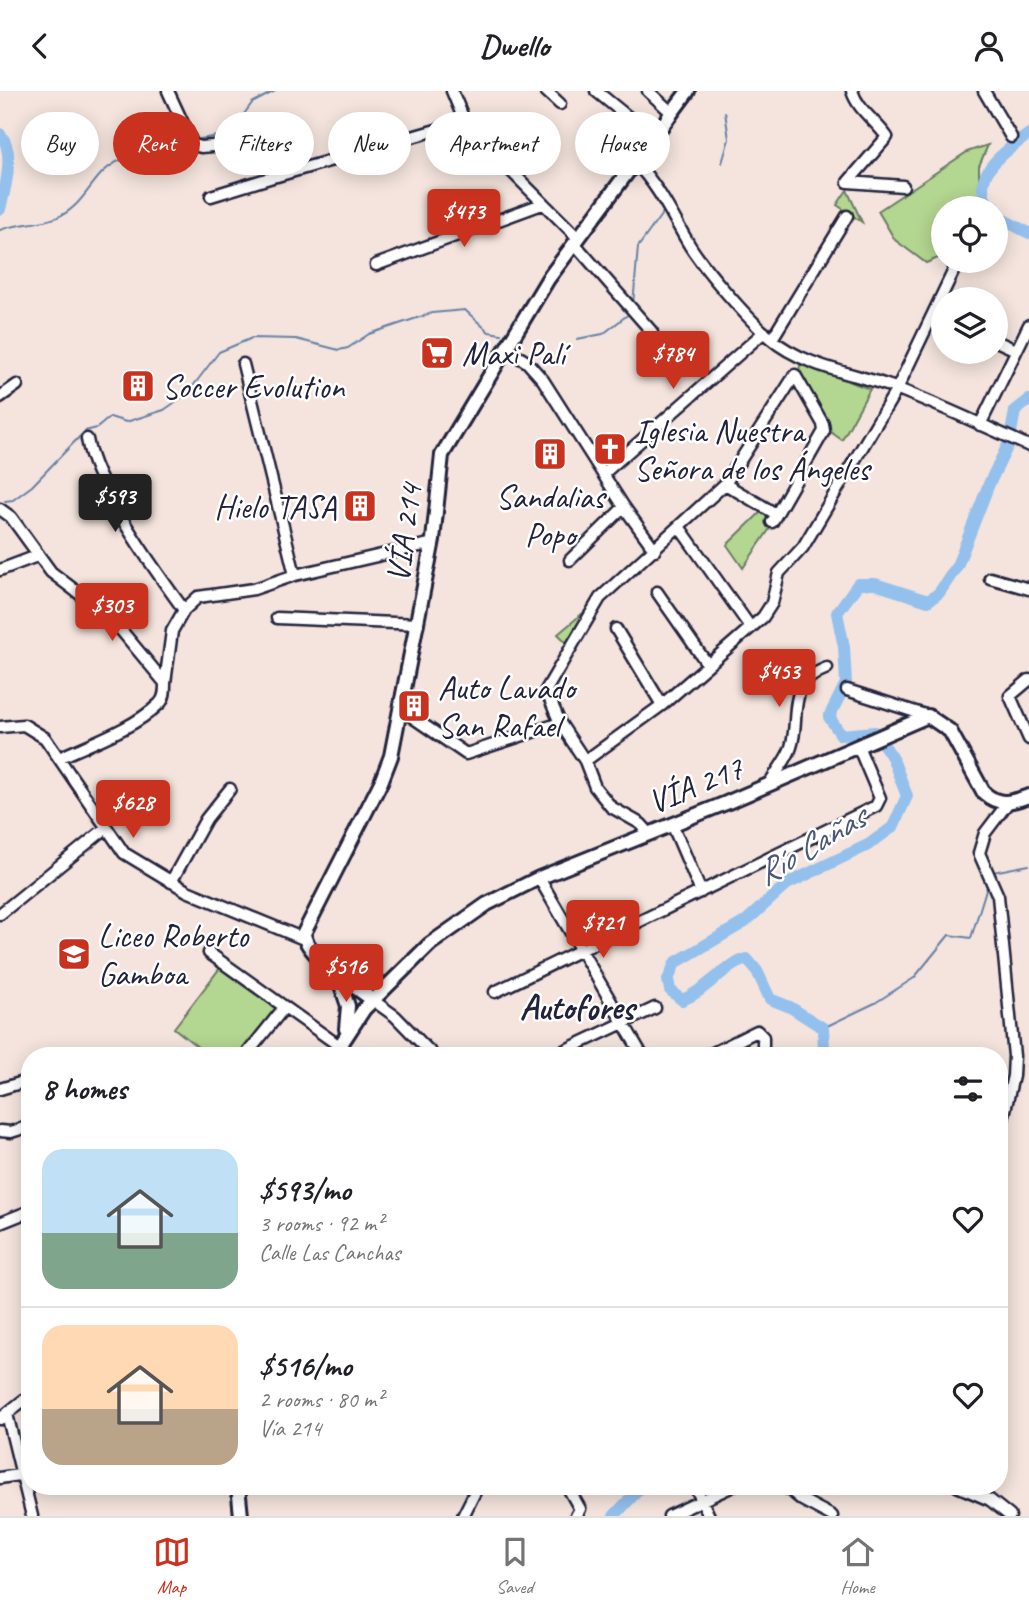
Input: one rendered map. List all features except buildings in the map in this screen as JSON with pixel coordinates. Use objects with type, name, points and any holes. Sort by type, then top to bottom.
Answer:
[{"type":"main road","name":"VÍA 214","points":[[670,116],[688,91]]},
{"type":"main road","name":"VÍA 214","points":[[304,939],[305,927],[381,782],[402,711],[433,543],[442,455],[576,241],[625,175]]},
{"type":"main road","name":"VÍA 217","points":[[374,1002],[455,924],[487,904],[539,878],[769,785],[928,716]]},
{"type":"main road","points":[[928,716],[950,731],[984,793],[1007,804],[1029,796]]},
{"type":"main road","points":[[304,939],[313,952],[374,1002]]},
{"type":"main road","points":[[335,971],[347,998],[341,1047]]},
{"type":"main road","points":[[345,1033],[364,1009],[374,1002]]},
{"type":"main road","points":[[343,1047],[374,1002]]},
{"type":"main road","points":[[232,1495],[233,1516]]},
{"type":"main road","points":[[239,1495],[241,1516]]},
{"type":"street","points":[[168,91],[193,145],[201,147],[247,143],[276,176]]},
{"type":"street","points":[[452,91],[461,112]]},
{"type":"street","points":[[546,91],[560,104]]},
{"type":"street","points":[[596,91],[622,112]]},
{"type":"street","points":[[648,91],[672,113]]},
{"type":"street","points":[[852,91],[856,105],[877,123],[887,137],[848,182],[903,186]]},
{"type":"street","points":[[984,91],[1011,137]]},
{"type":"street","points":[[211,196],[425,133]]},
{"type":"street","points":[[514,175],[576,241],[652,332]]},
{"type":"street","points":[[647,175],[655,183],[691,247],[710,273],[768,335],[800,357],[897,389],[1029,446]]},
{"type":"street","points":[[376,265],[542,204]]},
{"type":"street","points":[[603,474],[768,335],[847,216]]},
{"type":"street","points":[[980,425],[1029,325]]},
{"type":"street","points":[[585,761],[662,705],[751,628],[772,603],[779,573],[803,547],[931,327]]},
{"type":"street","points":[[1008,346],[1016,350]]},
{"type":"street","points":[[506,349],[527,362],[543,380],[624,507],[655,549]]},
{"type":"street","points":[[243,364],[295,575]]},
{"type":"street","points":[[650,834],[603,799],[585,761],[559,723],[546,690],[600,598],[680,528],[725,484],[795,375],[824,428],[774,518],[725,484]]},
{"type":"street","points":[[0,397],[17,384]]},
{"type":"street","points":[[87,439],[94,464],[140,547],[184,610]]},
{"type":"street","points":[[570,560],[624,507]]},
{"type":"street","points":[[0,509],[11,517],[37,556],[68,587],[111,618],[165,683]]},
{"type":"street","points":[[680,528],[751,628]]},
{"type":"street","points":[[59,758],[135,721],[159,705],[164,695],[170,636],[184,610],[201,596],[254,589],[295,575],[433,543]]},
{"type":"street","points":[[0,570],[37,556]]},
{"type":"street","points":[[990,579],[1029,589]]},
{"type":"street","points":[[657,591],[708,665]]},
{"type":"street","points":[[277,618],[418,624]]},
{"type":"street","points":[[616,629],[662,705]]},
{"type":"street","points":[[769,785],[792,747],[793,716],[803,687],[815,672],[827,668]]},
{"type":"street","points":[[1029,680],[1010,695],[1029,739]]},
{"type":"street","points":[[846,691],[860,692],[928,716]]},
{"type":"street","points":[[402,711],[466,754],[559,723]]},
{"type":"street","points":[[0,727],[24,725],[45,738],[124,853],[171,882],[238,914],[304,939]]},
{"type":"street","points":[[495,992],[879,803],[858,746]]},
{"type":"street","points":[[171,882],[206,819],[230,789]]},
{"type":"street","points":[[984,793],[990,803],[993,821]]},
{"type":"street","points":[[1007,804],[993,821],[980,845],[981,861],[996,887],[1014,1056],[1008,1087]]},
{"type":"street","points":[[673,824],[701,892]]},
{"type":"street","points":[[0,914],[106,828]]},
{"type":"street","points":[[539,878],[637,1047]]},
{"type":"street","points":[[209,953],[333,1047]]},
{"type":"street","points":[[374,1002],[395,1016],[425,1047]]},
{"type":"street","points":[[572,1047],[655,1008]]},
{"type":"street","points":[[252,1047],[283,1009]]},
{"type":"street","points":[[724,1047],[752,1032],[760,1033],[765,1047]]},
{"type":"street","points":[[0,1089],[21,1083]]},
{"type":"street","points":[[0,1131],[11,1132],[21,1129]]},
{"type":"street","points":[[1,1220],[21,1214]]},
{"type":"street","points":[[21,1402],[3,1417],[21,1461]]},
{"type":"street","points":[[0,1478],[21,1474]]},
{"type":"street","points":[[28,1495],[30,1515]]},
{"type":"street","points":[[463,1516],[474,1495]]},
{"type":"street","points":[[572,1495],[581,1512],[576,1516]]},
{"type":"street","points":[[701,1495],[709,1516]]},
{"type":"street","points":[[669,1516],[714,1495]]},
{"type":"street","points":[[796,1495],[832,1516]]},
{"type":"street","points":[[972,1495],[1006,1515]]},
{"type":"green space","points":[[988,145],[979,166],[979,196],[931,196],[931,261],[926,263],[895,240],[878,211],[967,152]]},
{"type":"green space","points":[[847,190],[862,222],[837,205]]},
{"type":"green space","points":[[800,364],[870,389],[842,440],[828,430],[799,376]]},
{"type":"green space","points":[[763,510],[773,515],[773,524],[743,568],[727,545]]},
{"type":"green space","points":[[596,602],[569,645],[558,634]]},
{"type":"green space","points":[[220,968],[277,1009],[246,1047],[198,1047],[174,1028]]},
{"type":"waterway","points":[[200,139],[224,135],[234,128],[252,103],[275,91]]},
{"type":"waterway","points":[[722,163],[729,139],[725,112]]},
{"type":"waterway","points":[[0,134],[5,141],[8,160],[0,209]]},
{"type":"waterway","name":"Río Cañas","points":[[984,196],[983,185],[992,165],[1029,134]]},
{"type":"waterway","points":[[0,230],[48,220],[69,211],[113,164]]},
{"type":"waterway","points":[[633,305],[638,247],[664,211]]},
{"type":"waterway","name":"Río Cañas","points":[[1008,222],[1029,233]]},
{"type":"waterway","points":[[5,501],[13,500],[32,486],[85,431],[97,428],[110,417],[126,422],[164,410],[187,394],[219,352],[252,338],[296,339],[339,350],[348,348],[369,334],[432,313],[465,310],[489,332],[501,334]]},
{"type":"waterway","points":[[577,339],[603,334],[630,313]]},
{"type":"waterway","name":"Río Cañas","points":[[824,1047],[823,1028],[790,1007],[770,999],[757,971],[747,959],[730,967],[699,991],[682,1000],[670,990],[668,980],[675,963],[745,922],[787,884],[868,845],[893,827],[907,796],[892,757],[875,732],[841,735],[829,717],[846,683],[844,647],[837,613],[858,584],[875,584],[928,601],[939,593],[957,566],[989,484],[1009,443],[1015,411],[1029,400]]},
{"type":"waterway","points":[[993,872],[1029,865]]},
{"type":"waterway","points":[[823,1028],[875,1003],[914,978],[949,935],[971,938],[988,883]]},
{"type":"waterway","name":"Río Cañas","points":[[614,1516],[634,1495]]},
{"type":"place","name":"Maxi Palí","points":[[437,353]]},
{"type":"place","name":"Soccer Evolution","points":[[138,386]]},
{"type":"place","name":"Iglesia Nuestra Señora de los Ángeles","points":[[610,449]]},
{"type":"place","name":"Sandalias Popo","points":[[550,454]]},
{"type":"place","name":"Hielo TASA","points":[[360,506]]},
{"type":"place","name":"Auto Lavado San Rafael","points":[[414,706]]},
{"type":"place","name":"Liceo Roberto Gamboa","points":[[74,954]]},
{"type":"district","name":"Autofores","points":[[577,1007]]}]
